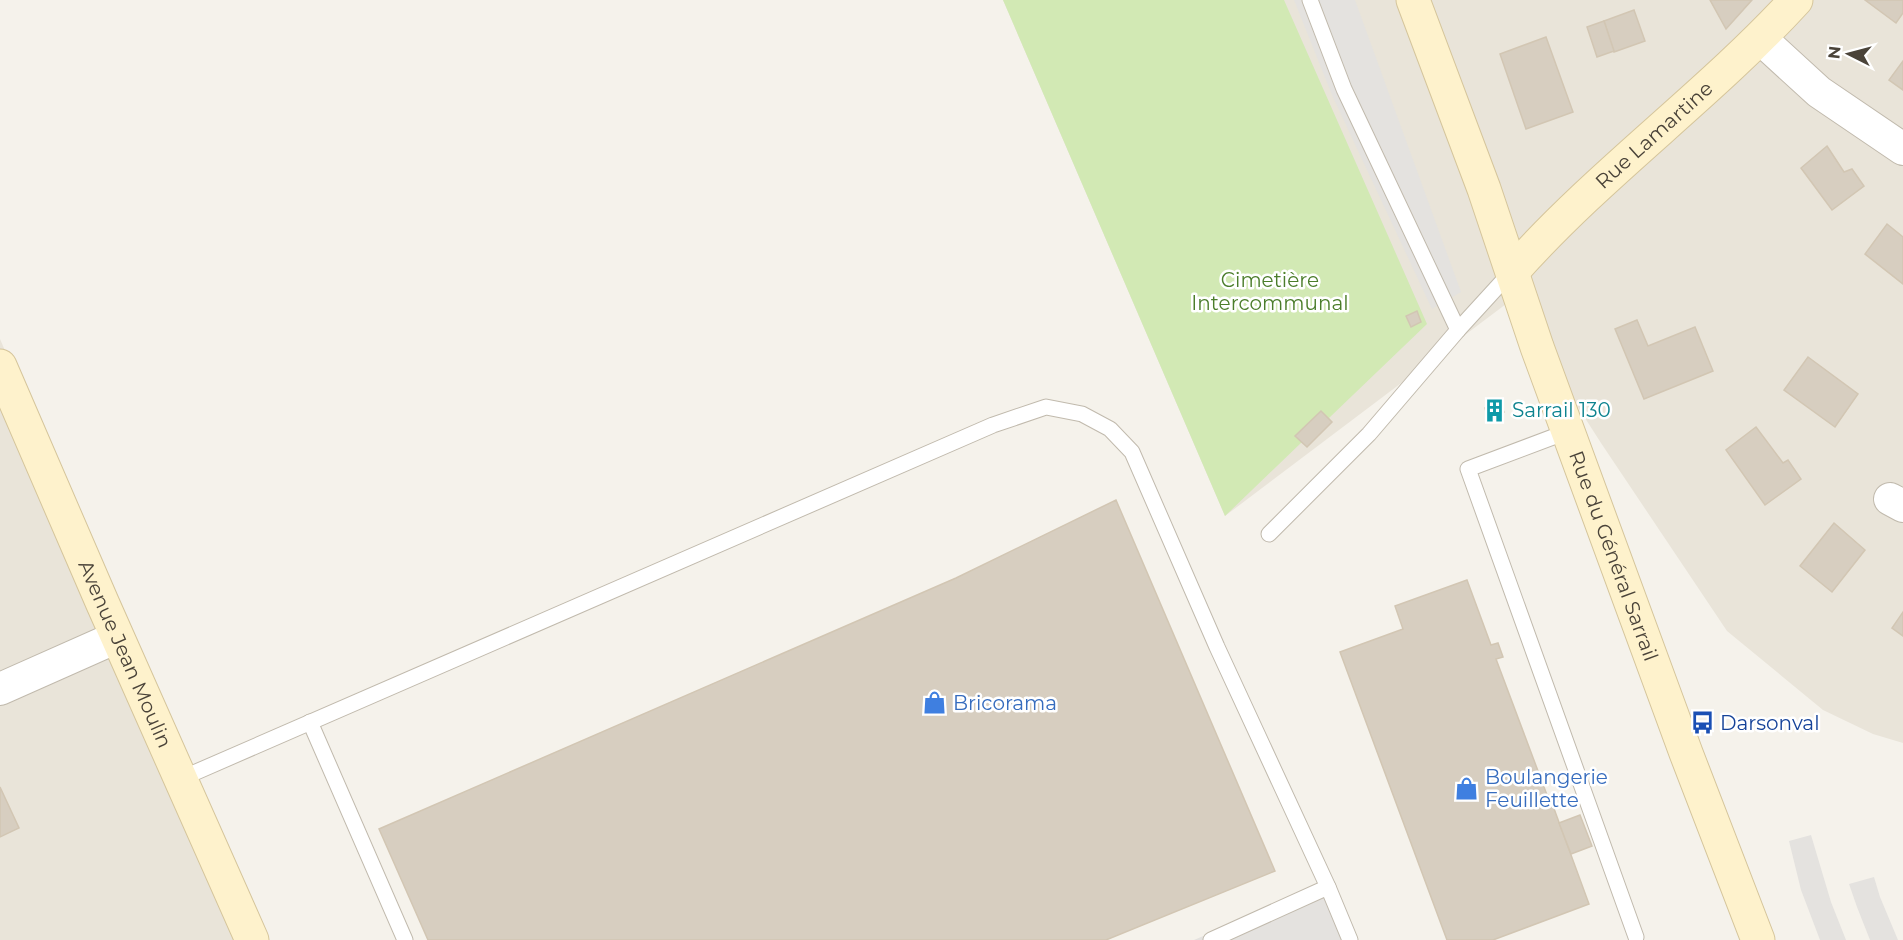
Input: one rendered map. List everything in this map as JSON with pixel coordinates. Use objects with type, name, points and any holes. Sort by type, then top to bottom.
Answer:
[{"type":"street","name":"Rue du Général Sarrail","points":[[1413,0],[1484,189],[1537,347],[1686,753],[1758,940]]},
{"type":"street","name":"Rue Lamartine","points":[[1513,270],[1575,207],[1761,39],[1796,0]]},
{"type":"street","points":[[1761,39],[1819,92],[1903,149]]},
{"type":"street","name":"Avenue Jean Moulin","points":[[0,366],[117,638],[252,940]]},
{"type":"street","points":[[0,689],[117,638]]},
{"type":"lane","points":[[1310,0],[1344,90],[1458,330]]},
{"type":"lane","points":[[1269,534],[1369,434],[1513,270]]},
{"type":"lane","points":[[180,779],[993,424],[1046,406],[1082,414],[1110,429],[1132,452],[1217,647],[1328,887],[1350,940]]},
{"type":"lane","points":[[1569,431],[1468,469],[1636,937]]},
{"type":"lane","points":[[310,722],[405,940]]},
{"type":"lane","points":[[1211,940],[1328,887]]},
{"type":"shaded area","points":[[1003,0],[1903,0],[1903,743],[1873,734],[1823,710],[1727,631],[1601,443],[1510,301],[1225,516]]},
{"type":"shaded area","points":[[1294,0],[1355,0],[1461,292],[1432,309],[1332,95]]},
{"type":"shaded area","points":[[0,339],[260,940],[0,940]]},
{"type":"shaded area","points":[[1811,835],[1831,902],[1846,940],[1820,940],[1801,890],[1789,841]]},
{"type":"shaded area","points":[[1874,877],[1898,940],[1870,940],[1857,907],[1849,884]]},
{"type":"shaded area","points":[[1322,885],[1343,940],[1194,940]]},
{"type":"green space","name":"Cimetière Intercommunal","points":[[1003,0],[1284,0],[1427,324],[1329,418],[1332,422],[1307,447],[1302,442],[1225,516]]},
{"type":"building","points":[[1710,0],[1752,0],[1726,29]]},
{"type":"building","points":[[1865,0],[1903,0],[1903,13],[1896,23]]},
{"type":"building","points":[[1634,10],[1645,41],[1614,52],[1604,21]]},
{"type":"building","points":[[1604,21],[1614,51],[1597,57],[1587,27]]},
{"type":"building","points":[[1546,37],[1573,112],[1526,129],[1500,54]]},
{"type":"building","points":[[1903,61],[1903,90],[1889,80]]},
{"type":"building","points":[[1827,146],[1844,172],[1852,169],[1864,186],[1832,210],[1801,168]]},
{"type":"building","points":[[1887,224],[1903,237],[1903,284],[1865,254]]},
{"type":"building","points":[[1417,311],[1421,322],[1411,327],[1406,316]]},
{"type":"building","points":[[1637,320],[1648,346],[1695,327],[1713,371],[1644,399],[1615,329]]},
{"type":"building","points":[[1808,357],[1858,394],[1835,427],[1784,390]]},
{"type":"building","name":"Sarrail 130","points":[[1500,402],[1504,412],[1488,419],[1485,408]]},
{"type":"building","points":[[1321,411],[1332,422],[1307,447],[1295,436]]},
{"type":"building","points":[[1756,427],[1783,463],[1788,460],[1801,479],[1765,505],[1726,450]]},
{"type":"building","name":"Bricorama","points":[[1116,500],[1275,871],[1106,940],[428,940],[379,829],[956,578]]},
{"type":"building","points":[[1834,523],[1865,550],[1832,592],[1800,566]]},
{"type":"building","points":[[1467,580],[1491,645],[1498,643],[1503,657],[1496,659],[1589,904],[1493,940],[1447,940],[1340,652],[1403,629],[1395,606]]},
{"type":"building","points":[[1903,612],[1903,636],[1892,628]]},
{"type":"building","points":[[0,787],[19,828],[0,837]]},
{"type":"building","points":[[1580,815],[1592,846],[1571,854],[1559,823]]},
{"type":"place","name":"Sarrail 130","points":[[1494,410]]},
{"type":"place","name":"Bricorama","points":[[935,703]]},
{"type":"place","name":"Darsonval","points":[[1702,723]]},
{"type":"place","name":"Boulangerie Feuillette","points":[[1467,788]]}]
